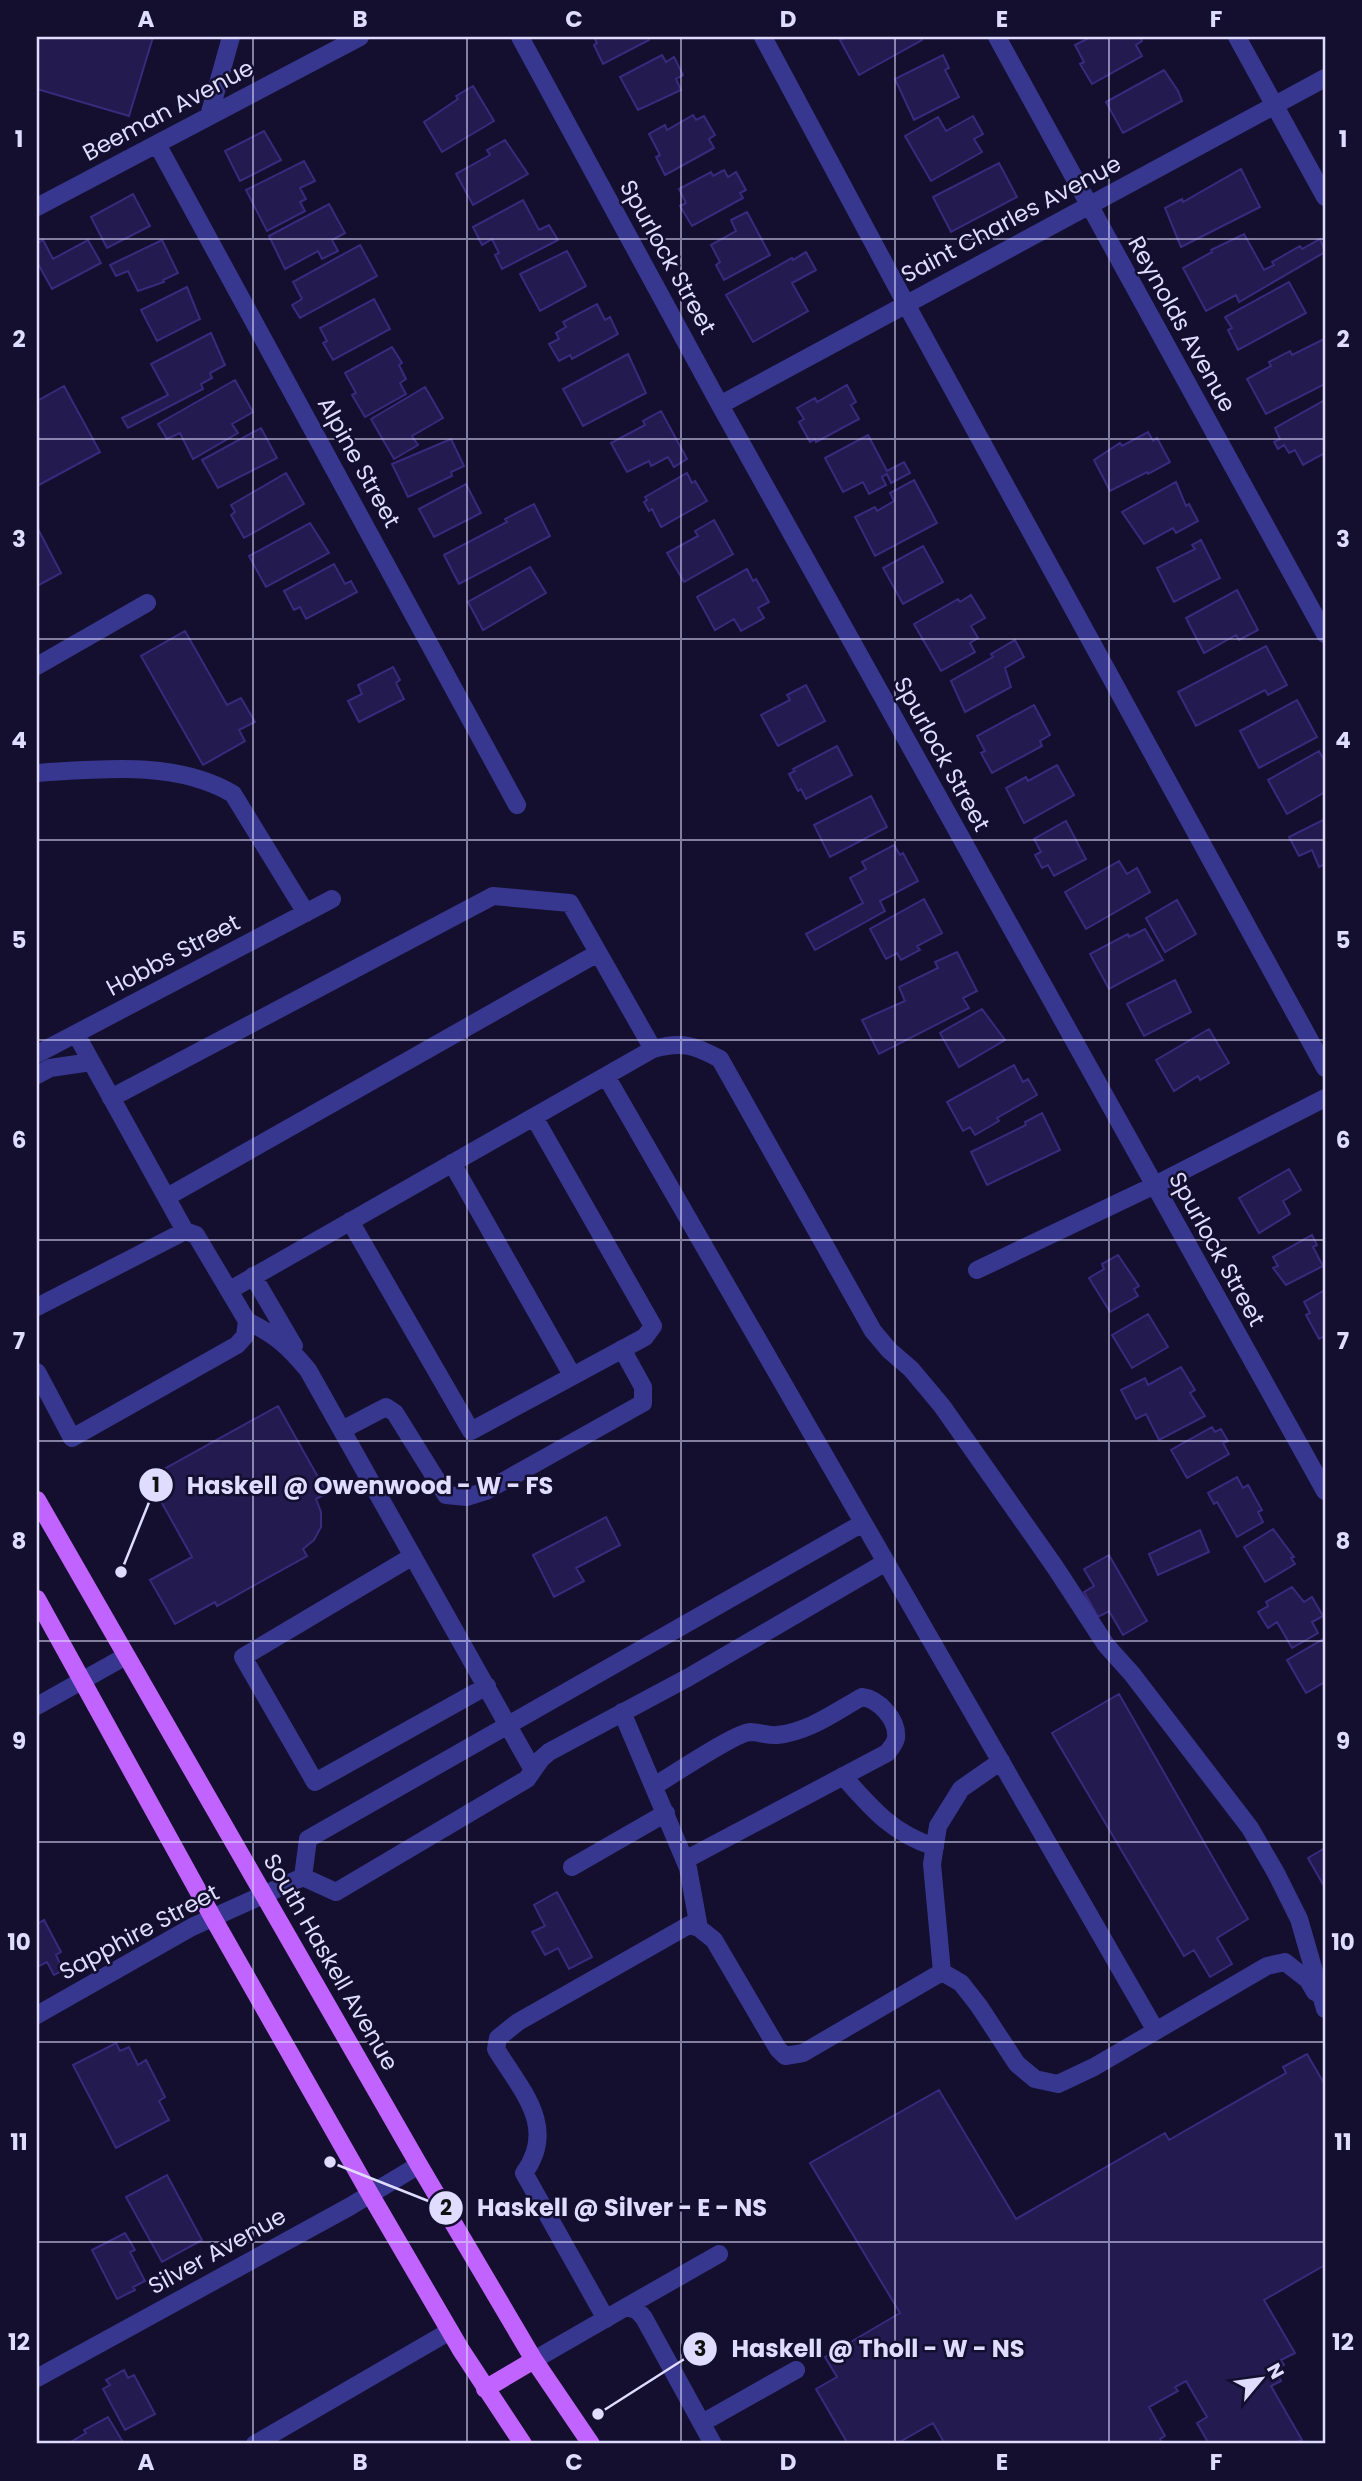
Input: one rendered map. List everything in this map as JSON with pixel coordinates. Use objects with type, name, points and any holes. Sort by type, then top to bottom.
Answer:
[{"type":"main road","name":"South Haskell Avenue","points":[[37,1500],[419,2165],[534,2360],[591,2444]]},
{"type":"main road","points":[[37,1599],[370,2194],[485,2389],[523,2444]]},
{"type":"main road","points":[[485,2389],[534,2360]]},
{"type":"street","points":[[209,116],[231,37]]},
{"type":"street","name":"Beeman Avenue","points":[[37,207],[360,37]]},
{"type":"street","name":"Spurlock Street","points":[[520,37],[720,405],[1325,1491]]},
{"type":"street","points":[[763,37],[906,304],[1325,1068]]},
{"type":"street","name":"Reynolds Avenue","points":[[997,37],[1325,634]]},
{"type":"street","points":[[1237,37],[1325,197]]},
{"type":"street","name":"Saint Charles Avenue","points":[[720,405],[1325,78]]},
{"type":"street","name":"Alpine Street","points":[[158,144],[517,805]]},
{"type":"street","points":[[37,666],[147,603]]},
{"type":"street","points":[[37,773],[117,768],[174,774],[214,783],[233,794],[306,913]]},
{"type":"street","points":[[111,1098],[493,896],[570,903],[653,1049]]},
{"type":"street","name":"Hobbs Street","points":[[37,1054],[332,899]]},
{"type":"street","points":[[166,1197],[598,953]]},
{"type":"street","points":[[75,1034],[186,1231],[196,1235],[247,1321],[273,1334],[292,1350],[308,1370]]},
{"type":"street","points":[[230,1290],[653,1049],[672,1044],[695,1046],[720,1059],[873,1331],[889,1350],[911,1369],[942,1406],[1106,1645],[1140,1684],[1250,1828],[1298,1919],[1325,2010]]},
{"type":"street","points":[[37,1075],[50,1069],[91,1062]]},
{"type":"street","points":[[606,1076],[1156,2031]]},
{"type":"street","points":[[977,1270],[1153,1186],[1325,1098]]},
{"type":"street","points":[[351,1221],[471,1431],[645,1337],[653,1326],[534,1117]]},
{"type":"street","points":[[452,1163],[572,1375]]},
{"type":"street","points":[[37,1307],[186,1231]]},
{"type":"street","points":[[253,1276],[533,1770]]},
{"type":"street","points":[[37,1372],[72,1438],[237,1345],[245,1336],[247,1321]]},
{"type":"street","points":[[342,1430],[386,1407],[395,1413],[446,1495],[467,1497],[486,1491],[643,1403],[643,1387],[622,1349]]},
{"type":"street","points":[[863,1523],[308,1839],[303,1877],[336,1892],[527,1779],[549,1752],[689,1676],[886,1562]]},
{"type":"street","points":[[413,1556],[243,1657],[316,1782],[487,1686]]},
{"type":"street","points":[[37,1706],[126,1656]]},
{"type":"street","points":[[654,1786],[735,1738],[750,1732],[763,1735],[791,1732],[812,1726],[862,1697],[881,1704],[895,1728],[894,1745],[887,1753],[685,1860]]},
{"type":"street","points":[[622,1712],[685,1860],[699,1928]]},
{"type":"street","points":[[942,1972],[932,1864],[939,1826],[961,1788],[1001,1761]]},
{"type":"street","points":[[844,1776],[884,1820],[911,1839],[934,1847]]},
{"type":"street","points":[[572,1867],[666,1813]]},
{"type":"street","name":"Sapphire Street","points":[[37,2015],[192,1927],[303,1877]]},
{"type":"street","points":[[606,2319],[524,2173],[537,2151],[539,2133],[531,2106],[496,2049],[498,2038],[518,2022],[690,1925],[699,1928],[714,1940],[778,2049],[785,2056],[803,2053],[942,1972]]},
{"type":"street","points":[[942,1972],[961,1983],[1017,2064],[1035,2080],[1058,2084],[1094,2067],[1267,1966],[1285,1962],[1308,1980],[1325,2010]]},
{"type":"street","name":"Silver Avenue","points":[[37,2378],[419,2165]]},
{"type":"street","points":[[534,2360],[719,2254]]},
{"type":"street","points":[[626,2307],[637,2310],[644,2318],[713,2444]]},
{"type":"street","points":[[255,2444],[450,2331]]},
{"type":"street","points":[[702,2423],[796,2370]]},
{"type":"building","points":[[37,37],[153,37],[129,116],[37,89]]},
{"type":"building","points":[[594,37],[648,37],[649,40],[603,64],[594,45],[597,43]]},
{"type":"building","points":[[847,37],[921,37],[922,40],[859,75],[840,40]]},
{"type":"building","points":[[1091,37],[1140,37],[1142,41],[1136,45],[1142,56],[1092,84],[1080,64],[1084,62],[1075,45]]},
{"type":"building","points":[[662,55],[666,62],[674,57],[683,75],[676,79],[681,90],[638,110],[620,77]]},
{"type":"building","points":[[943,55],[949,68],[945,70],[959,97],[914,120],[895,79]]},
{"type":"building","points":[[1164,70],[1182,101],[1123,133],[1106,102]]},
{"type":"building","points":[[473,86],[494,121],[442,152],[424,122]]},
{"type":"building","points":[[693,115],[696,120],[704,116],[715,135],[709,139],[714,148],[665,175],[656,157],[660,155],[649,134],[665,125],[667,130]]},
{"type":"building","points":[[973,116],[983,134],[974,139],[982,152],[931,181],[905,136],[938,117],[946,131]]},
{"type":"building","points":[[264,131],[281,160],[240,181],[225,151]]},
{"type":"building","points":[[505,140],[528,174],[473,205],[456,174],[490,155],[487,150]]},
{"type":"building","points":[[304,161],[315,181],[300,188],[306,199],[300,202],[305,211],[267,231],[246,190]]},
{"type":"building","points":[[999,163],[1017,197],[951,232],[933,197]]},
{"type":"building","points":[[1241,169],[1260,207],[1181,247],[1165,208],[1182,199],[1183,202]]},
{"type":"building","points":[[724,170],[728,177],[736,172],[746,190],[740,193],[743,198],[692,226],[680,206],[686,203],[679,189],[711,172],[713,176]]},
{"type":"building","points":[[133,194],[150,226],[107,248],[91,217]]},
{"type":"building","points":[[523,200],[539,230],[549,225],[558,240],[502,269],[495,255],[499,253],[492,239],[482,245],[473,227]]},
{"type":"building","points":[[329,204],[345,233],[332,240],[338,251],[322,259],[318,251],[285,269],[269,236]]},
{"type":"building","points":[[747,212],[770,255],[724,280],[716,265],[720,262],[711,245],[736,231],[731,220]]},
{"type":"building","points":[[1244,234],[1264,270],[1274,265],[1272,262],[1300,246],[1302,249],[1320,239],[1325,252],[1239,302],[1236,295],[1206,311],[1183,268]]},
{"type":"building","points":[[43,240],[53,259],[88,240],[101,263],[52,289],[37,262],[37,243]]},
{"type":"building","points":[[162,240],[178,273],[163,280],[164,282],[138,291],[128,271],[116,276],[110,265]]},
{"type":"building","points":[[360,245],[377,276],[300,318],[292,305],[302,299],[293,282]]},
{"type":"building","points":[[567,251],[586,286],[540,311],[520,274]]},
{"type":"building","points":[[806,252],[816,270],[792,283],[808,311],[753,342],[726,295]]},
{"type":"building","points":[[1289,282],[1306,313],[1238,350],[1228,330],[1232,328],[1225,317]]},
{"type":"building","points":[[187,287],[200,319],[157,341],[141,310]]},
{"type":"building","points":[[374,299],[390,329],[333,360],[323,343],[327,341],[320,328]]},
{"type":"building","points":[[597,304],[605,320],[610,317],[618,334],[572,359],[570,355],[559,361],[549,344],[559,339],[556,333],[566,327],[563,322]]},
{"type":"building","points":[[211,333],[225,365],[210,373],[212,378],[201,384],[203,389],[128,428],[122,418],[168,395],[151,364]]},
{"type":"building","points":[[1324,339],[1325,384],[1266,414],[1247,379],[1271,366],[1269,362],[1290,351],[1292,355]]},
{"type":"building","points":[[392,347],[402,363],[399,365],[406,379],[400,383],[406,394],[365,417],[352,395],[356,393],[345,373]]},
{"type":"building","points":[[628,354],[646,393],[583,426],[563,389]]},
{"type":"building","points":[[235,380],[253,412],[232,424],[238,433],[193,459],[180,433],[167,439],[158,424]]},
{"type":"building","points":[[847,385],[856,402],[851,405],[859,419],[816,442],[815,439],[810,442],[799,422],[804,419],[797,408],[815,398],[817,402]]},
{"type":"building","points":[[64,386],[100,452],[37,486],[37,401]]},
{"type":"building","points":[[425,387],[443,418],[412,436],[418,445],[394,459],[371,419]]},
{"type":"building","points":[[1325,400],[1325,453],[1303,465],[1295,450],[1289,453],[1284,445],[1278,449],[1274,442],[1280,439],[1275,428]]},
{"type":"building","points":[[661,411],[687,459],[674,467],[668,457],[651,466],[649,461],[627,472],[611,443],[645,425],[643,421]]},
{"type":"building","points":[[261,428],[277,458],[218,488],[202,460]]},
{"type":"building","points":[[1148,432],[1153,441],[1157,438],[1170,462],[1110,491],[1094,460],[1120,443],[1122,446]]},
{"type":"building","points":[[868,435],[887,471],[904,462],[910,473],[891,483],[887,474],[882,477],[886,485],[869,494],[863,482],[843,492],[825,458]]},
{"type":"building","points":[[451,439],[464,466],[451,472],[452,476],[408,497],[392,464]]},
{"type":"building","points":[[286,473],[304,504],[244,538],[231,515],[235,512],[231,505]]},
{"type":"building","points":[[687,473],[707,501],[661,527],[652,509],[649,511],[644,502],[647,500],[645,497]]},
{"type":"building","points":[[914,480],[937,523],[875,556],[855,517],[875,507],[877,511],[894,501],[890,493]]},
{"type":"building","points":[[1176,482],[1186,506],[1189,504],[1198,521],[1176,533],[1173,528],[1144,544],[1122,512]]},
{"type":"building","points":[[466,484],[481,513],[434,537],[419,509]]},
{"type":"building","points":[[534,504],[550,536],[459,584],[444,555],[507,522],[505,519]]},
{"type":"building","points":[[714,520],[733,554],[684,582],[667,553],[698,536],[695,531]]},
{"type":"building","points":[[310,523],[329,553],[266,587],[249,556]]},
{"type":"building","points":[[37,527],[61,573],[37,586]]},
{"type":"building","points":[[1201,540],[1220,578],[1174,602],[1157,568],[1195,549],[1192,545]]},
{"type":"building","points":[[923,546],[943,582],[903,604],[883,568]]},
{"type":"building","points":[[334,564],[345,584],[351,581],[357,592],[306,619],[300,607],[294,610],[284,591]]},
{"type":"building","points":[[530,567],[546,593],[483,630],[468,602]]},
{"type":"building","points":[[747,569],[769,602],[758,608],[764,618],[741,631],[734,619],[715,630],[697,597]]},
{"type":"building","points":[[1237,590],[1258,630],[1239,640],[1236,635],[1204,653],[1186,618]]},
{"type":"building","points":[[971,595],[985,618],[971,626],[978,638],[970,643],[975,652],[941,671],[914,624],[958,599],[960,602]]},
{"type":"building","points":[[185,631],[227,705],[241,698],[255,722],[239,730],[245,741],[203,765],[141,656]]},
{"type":"building","points":[[1015,640],[1024,657],[1005,668],[1011,687],[965,712],[951,681],[993,657],[991,654]]},
{"type":"building","points":[[1266,646],[1287,685],[1268,695],[1265,690],[1196,726],[1178,692]]},
{"type":"building","points":[[393,667],[400,680],[396,683],[404,699],[359,722],[348,701],[362,694],[358,685]]},
{"type":"building","points":[[806,685],[825,721],[778,746],[761,715],[790,700],[787,695]]},
{"type":"building","points":[[1297,700],[1317,737],[1259,768],[1240,731]]},
{"type":"building","points":[[1034,705],[1050,735],[1040,741],[1042,746],[992,773],[981,753],[985,751],[977,736]]},
{"type":"building","points":[[837,746],[852,775],[806,799],[801,789],[798,791],[789,774],[795,771],[793,769]]},
{"type":"building","points":[[1319,751],[1325,762],[1325,792],[1287,814],[1268,780]]},
{"type":"building","points":[[1057,765],[1074,795],[1024,823],[1006,788],[1026,777],[1028,781]]},
{"type":"building","points":[[871,796],[887,827],[830,857],[814,825]]},
{"type":"building","points":[[1325,819],[1325,864],[1319,867],[1312,850],[1299,856],[1289,837]]},
{"type":"building","points":[[1066,821],[1086,859],[1054,876],[1048,865],[1042,868],[1035,855],[1041,852],[1034,839]]},
{"type":"building","points":[[894,845],[900,855],[903,853],[918,881],[880,901],[885,911],[815,950],[806,934],[863,903],[850,878],[866,869],[862,862]]},
{"type":"building","points":[[1119,861],[1127,874],[1137,868],[1150,892],[1086,929],[1065,892]]},
{"type":"building","points":[[924,899],[942,933],[917,946],[920,950],[901,960],[897,953],[886,959],[870,929]]},
{"type":"building","points":[[1177,900],[1196,934],[1165,952],[1146,918]]},
{"type":"building","points":[[1145,929],[1163,960],[1109,989],[1090,954],[1128,934],[1129,937]]},
{"type":"building","points":[[957,952],[977,991],[963,998],[969,1008],[879,1054],[862,1020],[905,1001],[899,987],[938,968],[935,962]]},
{"type":"building","points":[[1175,980],[1191,1012],[1144,1036],[1127,1004]]},
{"type":"building","points":[[982,1009],[1005,1040],[959,1067],[940,1033]]},
{"type":"building","points":[[1209,1029],[1229,1063],[1200,1080],[1198,1076],[1174,1091],[1156,1060]]},
{"type":"building","points":[[1014,1065],[1023,1082],[1028,1079],[1037,1095],[997,1118],[999,1121],[975,1135],[970,1127],[963,1131],[947,1102]]},
{"type":"building","points":[[1042,1113],[1060,1150],[987,1185],[971,1152],[1026,1125],[1025,1122]]},
{"type":"building","points":[[1289,1169],[1301,1190],[1283,1201],[1290,1214],[1259,1233],[1239,1198]]},
{"type":"building","points":[[1312,1235],[1317,1245],[1313,1247],[1323,1266],[1286,1285],[1273,1268],[1278,1266],[1273,1257]]},
{"type":"building","points":[[1118,1255],[1139,1286],[1134,1289],[1138,1296],[1110,1312],[1089,1278],[1104,1269],[1102,1264]]},
{"type":"building","points":[[1325,1290],[1325,1336],[1319,1339],[1306,1315],[1310,1313],[1304,1302]]},
{"type":"building","points":[[1148,1314],[1168,1347],[1132,1368],[1112,1335]]},
{"type":"building","points":[[1181,1367],[1195,1390],[1190,1393],[1205,1416],[1159,1440],[1146,1414],[1136,1419],[1121,1390],[1145,1378],[1148,1385]]},
{"type":"building","points":[[278,1406],[327,1493],[316,1499],[321,1512],[321,1527],[314,1540],[303,1549],[307,1556],[217,1606],[215,1602],[175,1624],[150,1580],[192,1557],[148,1478]]},
{"type":"building","points":[[1212,1427],[1215,1432],[1221,1429],[1228,1441],[1223,1443],[1229,1454],[1187,1478],[1171,1450]]},
{"type":"building","points":[[1237,1477],[1243,1488],[1248,1485],[1262,1510],[1258,1512],[1263,1522],[1237,1537],[1217,1502],[1214,1504],[1208,1493]]},
{"type":"building","points":[[606,1517],[620,1545],[576,1568],[584,1581],[554,1597],[533,1555]]},
{"type":"building","points":[[1273,1529],[1294,1557],[1291,1558],[1295,1564],[1265,1582],[1244,1547]]},
{"type":"building","points":[[1200,1530],[1209,1552],[1158,1575],[1149,1554]]},
{"type":"building","points":[[1109,1555],[1147,1621],[1123,1635],[1109,1611],[1098,1617],[1084,1592],[1094,1586],[1084,1569]]},
{"type":"building","points":[[1292,1587],[1304,1602],[1312,1597],[1323,1616],[1312,1622],[1318,1633],[1292,1648],[1277,1622],[1268,1628],[1258,1612],[1268,1606],[1266,1602]]},
{"type":"building","points":[[1325,1638],[1325,1682],[1306,1693],[1287,1660]]},
{"type":"building","points":[[1119,1694],[1248,1919],[1217,1938],[1232,1964],[1210,1977],[1194,1950],[1184,1956],[1052,1733]]},
{"type":"building","points":[[1325,1848],[1325,1888],[1308,1858]]},
{"type":"building","points":[[557,1892],[592,1957],[569,1969],[558,1948],[545,1955],[532,1932],[545,1926],[534,1905]]},
{"type":"building","points":[[44,1920],[61,1952],[56,1955],[63,1970],[54,1975],[47,1962],[37,1967],[37,1924]]},
{"type":"building","points":[[116,2043],[120,2051],[129,2047],[138,2065],[146,2060],[165,2097],[159,2101],[169,2120],[116,2148],[73,2065]]},
{"type":"building","points":[[1307,2054],[1325,2085],[1325,2265],[1264,2300],[1295,2353],[1281,2360],[1284,2365],[1275,2370],[1281,2381],[1271,2386],[1302,2440],[1294,2444],[1209,2444],[1197,2423],[1207,2417],[1186,2381],[1175,2387],[1178,2391],[1149,2407],[1165,2436],[1160,2439],[1163,2444],[945,2444],[933,2423],[896,2444],[848,2444],[816,2389],[837,2377],[825,2357],[900,2313],[810,2163],[939,2090],[1016,2219],[1165,2133],[1169,2140],[1286,2073],[1283,2067]]},
{"type":"building","points":[[167,2175],[202,2240],[162,2262],[126,2197]]},
{"type":"building","points":[[125,2233],[135,2250],[130,2252],[145,2281],[133,2287],[135,2290],[117,2299],[92,2250]]},
{"type":"building","points":[[124,2370],[128,2378],[134,2375],[155,2414],[125,2430],[103,2389],[110,2385],[106,2380]]},
{"type":"building","points":[[108,2417],[124,2444],[69,2443],[86,2433],[84,2430]]},
{"type":"place","name":"Haskell @ Owenwood - W - FS","points":[[121,1572]]},
{"type":"place","name":"Haskell @ Silver - E - NS","points":[[330,2162]]},
{"type":"place","name":"Haskell @ Tholl - W - NS","points":[[598,2414]]}]
